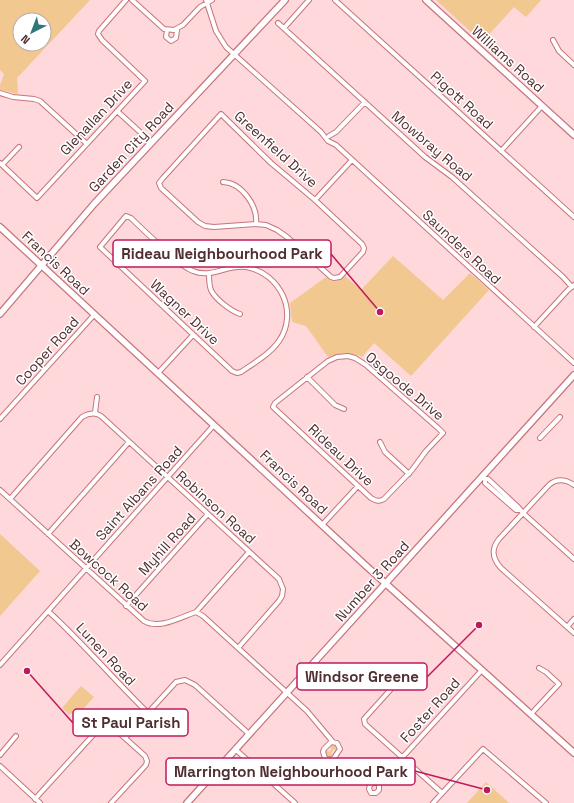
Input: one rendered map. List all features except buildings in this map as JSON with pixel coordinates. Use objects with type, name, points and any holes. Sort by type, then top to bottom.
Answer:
[{"type":"street","name":"Glenallan Drive","points":[[1,164],[37,198],[146,81],[102,40],[98,34],[126,0]]},
{"type":"street","points":[[132,0],[159,25],[167,30],[176,30],[200,7],[206,2],[212,0]]},
{"type":"street","name":"Garden City Road","points":[[0,314],[71,230],[151,142],[285,0]]},
{"type":"street","points":[[284,28],[309,0]]},
{"type":"street","name":"Pigott Road","points":[[335,0],[574,217]]},
{"type":"street","name":"Williams Road","points":[[426,0],[574,135]]},
{"type":"street","name":"Saunders Road","points":[[206,2],[218,36],[224,45],[330,139],[574,363]]},
{"type":"street","name":"Mowbray Road","points":[[278,23],[428,159],[452,177],[573,286]]},
{"type":"street","points":[[167,30],[166,37],[171,41],[176,38],[176,30]]},
{"type":"street","points":[[552,40],[559,51],[574,65]]},
{"type":"street","points":[[0,94],[13,97],[34,98],[40,101],[87,144]]},
{"type":"street","points":[[330,139],[365,102]]},
{"type":"street","points":[[502,151],[542,106]]},
{"type":"street","points":[[117,111],[151,142]]},
{"type":"street","name":"Greenfield Drive","points":[[221,114],[271,163],[315,200],[360,242],[364,248],[362,254],[338,278],[334,278],[329,275],[282,233],[270,226],[256,224],[214,227],[205,226],[198,222],[164,190],[159,183],[221,114]]},
{"type":"street","points":[[1,164],[19,147]]},
{"type":"street","points":[[315,200],[352,160]]},
{"type":"street","points":[[224,182],[235,185],[250,200],[255,209],[257,217],[256,224]]},
{"type":"street","name":"Wagner Drive","points":[[126,216],[131,218],[183,266],[194,272],[208,274],[237,267],[257,270],[273,281],[285,298],[288,315],[286,327],[279,341],[262,358],[241,372],[237,373],[232,371],[100,247],[126,216]]},
{"type":"street","name":"Francis Road","points":[[0,227],[41,267],[386,584],[574,753]]},
{"type":"street","points":[[208,274],[209,284],[213,294],[230,310],[240,314]]},
{"type":"street","points":[[534,327],[573,286]]},
{"type":"street","name":"Cooper Road","points":[[0,419],[94,315]]},
{"type":"street","points":[[158,373],[193,335]]},
{"type":"street","name":"Osgoode Drive","points":[[273,407],[275,403],[328,361],[334,358],[348,356],[355,358],[366,365],[443,434]]},
{"type":"street","name":"Number 3 Road","points":[[187,803],[483,478],[574,374]]},
{"type":"street","points":[[307,377],[335,405],[344,409]]},
{"type":"street","points":[[10,499],[82,417],[93,413],[97,397]]},
{"type":"street","name":"Rideau Drive","points":[[273,407],[358,486],[374,500],[380,501],[390,494],[426,451],[443,434]]},
{"type":"street","name":"Robinson Road","points":[[93,413],[102,416],[279,580],[283,593],[279,601],[238,648]]},
{"type":"street","points":[[540,438],[560,417]]},
{"type":"street","name":"Saint Albans Road","points":[[0,665],[214,425]]},
{"type":"street","points":[[48,534],[129,442]]},
{"type":"street","points":[[380,442],[385,452],[408,474]]},
{"type":"street","points":[[483,478],[486,483],[516,510],[521,512],[574,559]]},
{"type":"street","points":[[574,485],[568,481],[562,480],[552,482],[521,512],[496,542],[493,552],[494,559],[501,568],[574,633]]},
{"type":"street","points":[[322,525],[358,486]]},
{"type":"street","name":"Bowcock Road","points":[[0,490],[144,621],[153,624],[161,624],[196,612]]},
{"type":"street","name":"Myhill Road","points":[[126,606],[208,514]]},
{"type":"street","points":[[249,552],[196,612],[310,714],[333,742],[338,743],[340,750],[333,759],[327,759],[323,756],[323,751],[329,743],[333,742]]},
{"type":"street","name":"Lunen Road","points":[[48,611],[148,713]]},
{"type":"street","points":[[567,627],[574,620]]},
{"type":"street","points":[[531,714],[559,684],[546,672],[539,668]]},
{"type":"street","name":"Foster Road","points":[[379,783],[482,670]]},
{"type":"street","points":[[125,738],[176,682],[185,680],[195,685],[249,734]]},
{"type":"street","points":[[400,685],[392,688],[366,716],[364,722],[442,793]]},
{"type":"street","points":[[35,799],[106,722],[145,756],[147,761],[146,765],[111,803]]},
{"type":"street","points":[[0,754],[16,736]]},
{"type":"street","points":[[235,749],[295,803]]},
{"type":"street","points":[[433,803],[483,749],[546,803]]},
{"type":"street","points":[[0,766],[40,803]]},
{"type":"shaded area","points":[[0,0],[90,0],[52,41],[52,12],[12,12],[12,52],[41,52],[17,78],[18,94],[0,90],[0,85],[4,74],[0,70]]},
{"type":"shaded area","points":[[436,0],[541,0],[526,17],[514,7],[482,42]]},
{"type":"shaded area","points":[[393,256],[443,300],[470,273],[489,290],[411,376],[374,343],[362,357],[345,353],[328,357],[306,326],[292,322],[290,303],[326,277],[331,280],[338,281],[345,276],[361,290]]},
{"type":"shaded area","points":[[0,534],[40,571],[0,616]]},
{"type":"shaded area","points":[[81,686],[94,697],[76,717],[71,713],[70,715],[62,708]]},
{"type":"shaded area","points":[[332,744],[336,745],[338,748],[337,751],[334,749],[331,753],[333,756],[332,757],[328,757],[326,755],[326,750],[329,752],[332,749],[329,746]]},
{"type":"shaded area","points":[[486,782],[509,803],[467,803]]},
{"type":"place","name":"Rideau Neighbourhood Park","points":[[380,312]]},
{"type":"place","name":"Windsor Greene","points":[[479,625]]},
{"type":"place","name":"St Paul Parish","points":[[27,671]]},
{"type":"place","name":"Marrington Neighbourhood Park","points":[[487,790]]}]
